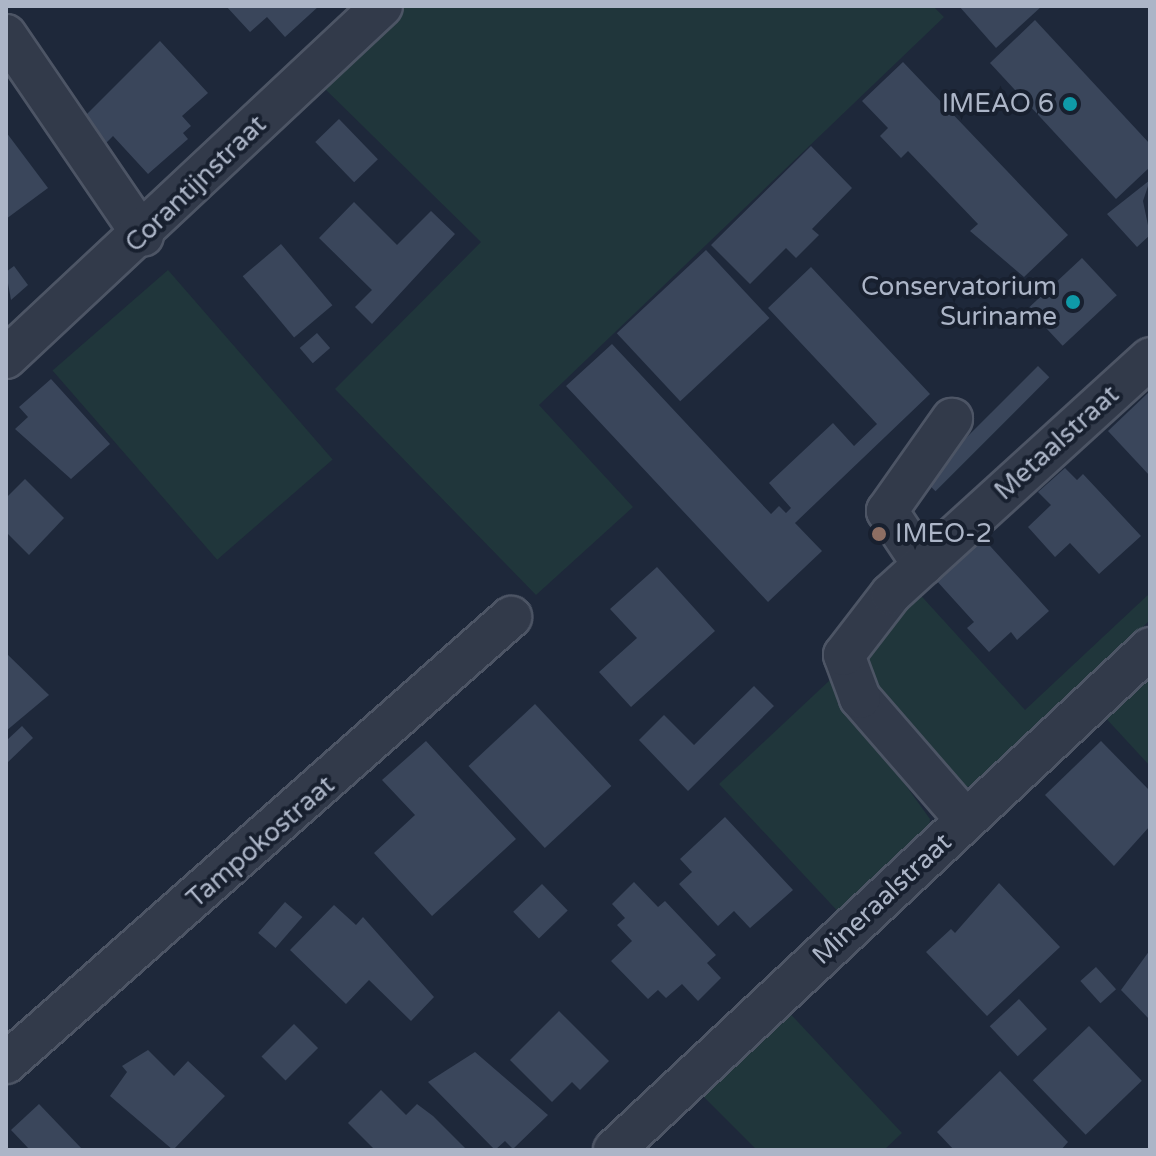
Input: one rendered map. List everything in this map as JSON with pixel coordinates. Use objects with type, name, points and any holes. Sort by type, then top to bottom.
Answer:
[{"type":"street","name":"Corantijnstraat","points":[[6,358],[143,236],[382,6]]},
{"type":"street","points":[[6,35],[143,236]]},
{"type":"street","name":"Metaalstraat","points":[[966,820],[860,698],[844,655],[923,565],[1150,358]]},
{"type":"street","points":[[923,565],[887,511],[952,419]]},
{"type":"street","name":"Tampokostraat","points":[[6,1063],[511,617]]},
{"type":"street","name":"Mineraalstraat","points":[[614,1150],[1150,648]]},
{"type":"green space","points":[[402,6],[933,6],[944,17],[539,405],[633,507],[536,595],[335,389],[481,242],[320,84]]},
{"type":"green space","points":[[168,270],[333,459],[217,560],[53,370]]},
{"type":"green space","points":[[915,589],[1025,710],[1150,593],[1150,620],[984,780],[967,787],[952,780],[865,680],[867,647]]},
{"type":"green space","points":[[1150,669],[1150,766],[1102,714]]},
{"type":"green space","points":[[830,680],[930,819],[929,829],[844,918],[719,784]]},
{"type":"green space","points":[[783,1006],[902,1133],[884,1150],[757,1150],[696,1089]]},
{"type":"building","points":[[226,6],[319,6],[285,37],[267,17],[250,32]]},
{"type":"building","points":[[959,6],[1042,6],[996,48]]},
{"type":"building","name":"IMEAO 6","points":[[1035,20],[1150,144],[1150,167],[1116,199],[990,63]]},
{"type":"building","points":[[160,41],[208,93],[182,116],[191,126],[183,133],[188,139],[148,174],[113,136],[99,150],[76,125]]},
{"type":"building","points":[[903,62],[1068,235],[1024,277],[970,231],[978,224],[908,151],[901,158],[880,136],[888,128],[862,101]]},
{"type":"building","points":[[339,119],[378,159],[354,182],[315,142]]},
{"type":"building","points":[[6,132],[48,188],[6,219]]},
{"type":"building","points":[[811,146],[852,188],[812,229],[819,235],[796,258],[786,248],[750,284],[711,245]]},
{"type":"building","points":[[1150,180],[1143,201],[1150,235],[1137,247],[1107,214]]},
{"type":"building","points":[[354,202],[397,245],[431,211],[455,234],[372,324],[355,307],[372,290],[319,238]]},
{"type":"building","points":[[281,244],[332,305],[294,337],[243,276]]},
{"type":"building","points":[[706,250],[769,318],[680,401],[617,333]]},
{"type":"building","name":"Conservatorium Suriname","points":[[1082,258],[1117,295],[1063,346],[1028,308]]},
{"type":"building","points":[[14,266],[28,285],[11,300],[6,272]]},
{"type":"building","points":[[811,267],[930,394],[795,523],[822,551],[768,602],[566,386],[612,344],[771,514],[779,506],[786,513],[791,508],[769,483],[833,423],[854,446],[877,424],[768,308]]},
{"type":"building","points":[[317,333],[330,348],[313,363],[300,348]]},
{"type":"building","points":[[1038,366],[1049,377],[935,491],[924,480]]},
{"type":"building","points":[[51,379],[110,444],[71,479],[15,429],[28,417],[19,407]]},
{"type":"building","points":[[1150,391],[1150,476],[1108,431]]},
{"type":"building","points":[[1065,468],[1077,480],[1083,474],[1141,536],[1099,574],[1070,543],[1055,557],[1028,527],[1051,505],[1038,492]]},
{"type":"building","points":[[25,479],[64,518],[29,555],[6,532],[6,498]]},
{"type":"building","points":[[981,536],[1049,611],[1017,640],[1011,632],[989,652],[967,628],[974,622],[935,579]]},
{"type":"building","points":[[657,567],[715,631],[631,707],[599,672],[637,638],[610,609]]},
{"type":"building","points":[[6,653],[49,695],[6,731]]},
{"type":"building","points":[[754,686],[774,706],[688,791],[639,740],[664,715],[694,745]]},
{"type":"building","points":[[535,704],[611,786],[545,848],[468,766]]},
{"type":"building","points":[[22,726],[33,738],[6,764],[6,741]]},
{"type":"building","points":[[426,741],[516,839],[432,916],[374,853],[415,815],[382,780]]},
{"type":"building","points":[[1101,741],[1150,791],[1150,826],[1114,866],[1045,795]]},
{"type":"building","points":[[725,817],[793,890],[750,928],[734,911],[718,926],[679,884],[692,872],[680,859]]},
{"type":"building","points":[[634,882],[658,907],[665,901],[716,955],[707,963],[721,978],[698,1001],[682,984],[666,998],[658,990],[648,999],[611,961],[632,941],[617,925],[625,918],[612,904]]},
{"type":"building","points":[[999,883],[1060,947],[987,1016],[926,952],[951,929],[955,933]]},
{"type":"building","points":[[542,884],[568,911],[539,938],[513,912]]},
{"type":"building","points":[[285,902],[302,917],[275,948],[258,933]]},
{"type":"building","points":[[334,905],[356,925],[363,917],[434,997],[411,1021],[369,980],[346,1004],[290,950]]},
{"type":"building","points":[[1150,950],[1150,1020],[1121,990]]},
{"type":"building","points":[[1096,967],[1116,989],[1100,1003],[1080,981]]},
{"type":"building","points":[[1019,999],[1047,1029],[1018,1056],[990,1026]]},
{"type":"building","points":[[559,1011],[609,1061],[580,1090],[572,1082],[552,1102],[510,1060]]},
{"type":"building","points":[[294,1024],[318,1048],[286,1081],[261,1057]]},
{"type":"building","points":[[1089,1026],[1142,1081],[1086,1135],[1033,1080]]},
{"type":"building","points":[[148,1050],[174,1076],[188,1061],[225,1096],[173,1150],[110,1096],[127,1072],[122,1066]]},
{"type":"building","points":[[475,1052],[548,1115],[513,1149],[505,1141],[495,1150],[428,1082]]},
{"type":"building","points":[[1000,1071],[1068,1142],[1061,1150],[954,1150],[937,1132]]},
{"type":"building","points":[[381,1090],[406,1115],[417,1104],[467,1150],[375,1150],[348,1123]]},
{"type":"building","points":[[39,1104],[83,1150],[30,1150],[11,1130]]},
{"type":"place","name":"IMEAO 6","points":[[1070,104]]},
{"type":"place","name":"Conservatorium Suriname","points":[[1073,302]]},
{"type":"place","name":"IMEO-2","points":[[879,534]]}]
